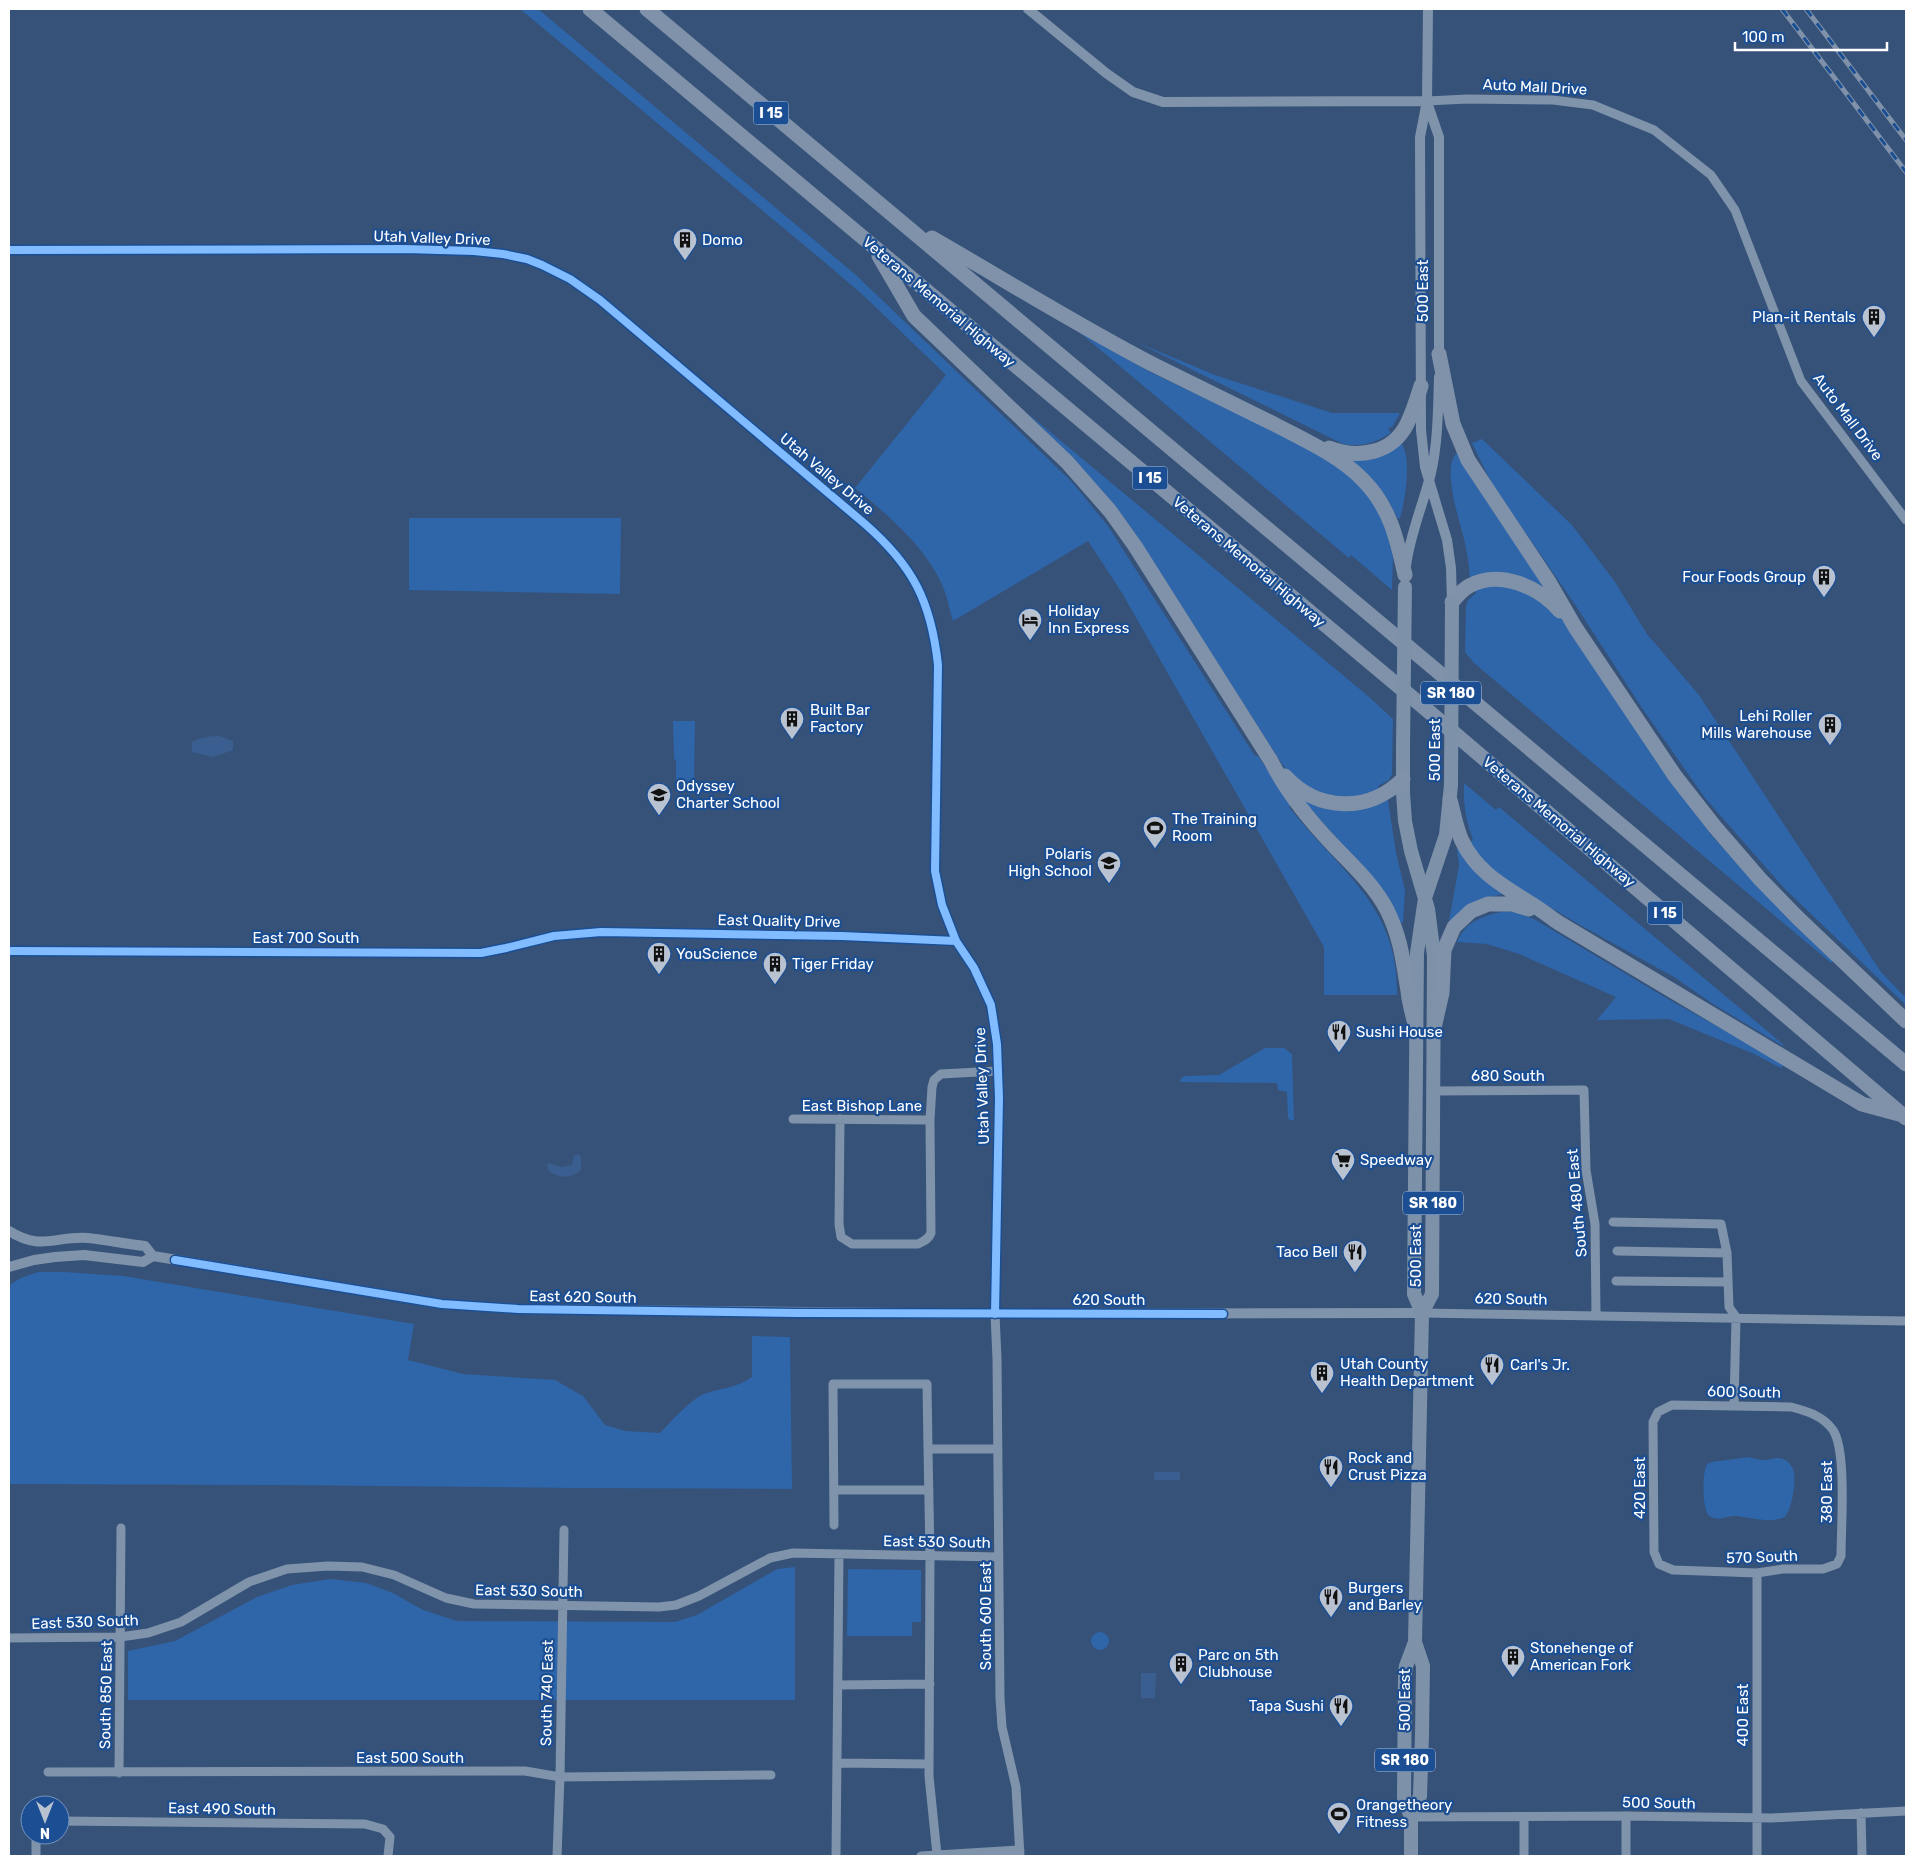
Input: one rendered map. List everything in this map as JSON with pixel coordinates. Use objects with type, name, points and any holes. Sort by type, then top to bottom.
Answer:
[{"type":"highway","name":"Veterans Memorial Highway","points":[[590,9],[1427,710],[1905,1116]]},
{"type":"highway","name":"I 15","points":[[647,9],[1906,1064]]},
{"type":"highway","points":[[895,217],[1133,354],[1300,437],[1344,463],[1356,472],[1374,492],[1385,509],[1394,530],[1405,581]]},
{"type":"highway","points":[[873,246],[914,316],[1067,462],[1110,511],[1140,554],[1271,760],[1292,798],[1370,885],[1387,910],[1402,949],[1407,990],[1416,1028]]},
{"type":"highway","points":[[1439,354],[1453,424],[1468,460],[1675,776],[1715,827],[1777,896],[1906,1021]]},
{"type":"highway","points":[[1300,437],[1350,454],[1364,454],[1380,450],[1389,445],[1403,431],[1410,419],[1421,386]]},
{"type":"highway","points":[[1452,602],[1463,590],[1476,583],[1516,582],[1545,595],[1575,626]]},
{"type":"highway","points":[[1271,760],[1299,789],[1313,797],[1333,803],[1353,804],[1373,800],[1390,791],[1403,779]]},
{"type":"highway","points":[[1451,792],[1460,837],[1476,864],[1494,881],[1531,903],[1559,923],[1862,1104],[1905,1116]]},
{"type":"highway","points":[[1434,1028],[1442,993],[1444,950],[1452,930],[1463,917],[1484,905],[1509,903],[1521,906],[1559,923]]},
{"type":"main road","name":"500 East","points":[[1405,581],[1403,779],[1406,830],[1425,898],[1434,952],[1432,1294],[1422,1313]]},
{"type":"main road","name":"500 East","points":[[1411,1856],[1411,1817],[1404,1798],[1405,1672],[1414,1642],[1422,1313],[1414,1294],[1417,953],[1425,898],[1444,840],[1451,792],[1452,602]]},
{"type":"street","name":"Auto Mall Drive","points":[[1028,9],[1106,73],[1133,92],[1163,102],[1553,100],[1593,105],[1654,130],[1711,175],[1735,210],[1801,381],[1906,520]]},
{"type":"street","name":"500 East","points":[[1428,9],[1427,101],[1420,137],[1421,438],[1429,482],[1447,540],[1451,568],[1452,602]]},
{"type":"street","name":"500 East","points":[[1405,581],[1412,531],[1429,482],[1438,432],[1439,137],[1427,101]]},
{"type":"street","name":"Utah Valley Drive","points":[[9,250],[405,249],[474,251],[503,254],[542,265],[570,279],[600,300],[885,541],[919,588],[935,636],[938,665],[935,871],[942,905],[956,941],[974,968],[991,1005],[995,1024],[998,1071],[995,1314]]},
{"type":"street","name":"East Quality Drive","points":[[601,932],[832,936],[956,941]]},
{"type":"street","name":"East 700 South","points":[[9,951],[481,953],[554,936],[601,932]]},
{"type":"street","points":[[840,1119],[839,1224],[841,1237],[852,1244],[918,1244],[930,1237],[930,1120],[932,1087],[937,1076],[998,1071]]},
{"type":"street","name":"680 South","points":[[1433,1091],[1584,1090]]},
{"type":"street","name":"South 480 East","points":[[1584,1090],[1586,1170],[1595,1224],[1596,1315]]},
{"type":"street","name":"East Bishop Lane","points":[[793,1119],[930,1120]]},
{"type":"street","points":[[1613,1222],[1721,1224],[1727,1253],[1729,1307],[1736,1317],[1734,1406]]},
{"type":"street","name":"East 620 South","points":[[9,1231],[20,1238],[32,1242],[42,1243],[87,1238],[145,1246],[153,1256]]},
{"type":"street","points":[[1618,1251],[1727,1253]]},
{"type":"street","name":"East 620 South","points":[[9,1267],[34,1260],[55,1257],[84,1255],[143,1262],[153,1256],[411,1300],[472,1307],[555,1310],[995,1314]]},
{"type":"street","points":[[1616,1280],[1728,1282]]},
{"type":"street","name":"620 South","points":[[995,1314],[1422,1313],[1906,1320]]},
{"type":"street","name":"South 600 East","points":[[995,1314],[997,1341],[1002,1727],[1016,1787],[1020,1853]]},
{"type":"street","points":[[834,1525],[833,1384],[927,1384],[930,1556],[929,1764],[937,1855]]},
{"type":"street","name":"600 South","points":[[1658,1412],[1672,1405],[1791,1407],[1807,1410],[1817,1415],[1826,1423]]},
{"type":"street","name":"420 East","points":[[1658,1412],[1654,1422],[1653,1472],[1654,1552],[1659,1564]]},
{"type":"street","name":"380 East","points":[[1826,1423],[1837,1439],[1841,1458],[1840,1556],[1837,1564]]},
{"type":"street","points":[[928,1449],[998,1449]]},
{"type":"street","points":[[834,1490],[929,1490]]},
{"type":"street","name":"South 850 East","points":[[119,1773],[120,1528]]},
{"type":"street","name":"South 740 East","points":[[557,1856],[564,1530]]},
{"type":"street","name":"East 530 South","points":[[9,1638],[120,1637],[148,1634],[181,1622],[249,1582],[287,1569],[328,1566],[362,1567],[394,1575],[446,1598],[474,1604],[676,1606],[699,1596],[770,1558],[793,1553],[999,1556]]},
{"type":"street","points":[[836,1856],[839,1554]]},
{"type":"street","name":"570 South","points":[[1659,1564],[1673,1570],[1757,1573],[1783,1569],[1823,1569],[1837,1564]]},
{"type":"street","name":"400 East","points":[[1757,1573],[1757,1856]]},
{"type":"street","points":[[838,1685],[930,1684]]},
{"type":"street","points":[[837,1763],[929,1764]]},
{"type":"street","name":"East 500 South","points":[[48,1772],[525,1770],[560,1777],[771,1775]]},
{"type":"street","name":"500 South","points":[[1411,1817],[1757,1817],[1906,1811]]},
{"type":"street","points":[[1861,1813],[1862,1856]]},
{"type":"street","points":[[1626,1816],[1626,1856]]},
{"type":"street","points":[[1524,1817],[1524,1856]]},
{"type":"street","name":"East 490 South","points":[[70,1821],[365,1824],[383,1829],[390,1837],[388,1856]]},
{"type":"street","points":[[921,1856],[1020,1853]]},
{"type":"shaded area","points":[[520,9],[538,9],[856,275],[1072,482],[1108,526],[1255,756],[1258,756],[1291,805],[1289,807],[1346,871],[1377,913],[1388,937],[1395,964],[1397,995],[1324,995],[1324,947],[1122,593],[1088,541],[953,621],[945,592],[929,562],[907,534],[855,488],[946,375],[864,296]]},
{"type":"shaded area","points":[[1079,332],[1150,372],[1302,445],[1353,475],[1382,511],[1393,557],[1392,590],[1351,555],[1349,558]]},
{"type":"shaded area","points":[[1136,342],[1215,375],[1332,413],[1400,413],[1393,426],[1388,429],[1391,433],[1374,442],[1343,444]]},
{"type":"shaded area","points":[[1026,412],[1368,696],[1393,719],[1392,774],[1389,780],[1378,786],[1380,791],[1354,798],[1331,797],[1296,781],[1282,764],[1133,530],[1095,483]]},
{"type":"shaded area","points":[[1482,439],[1572,525],[1615,582],[1647,634],[1699,695],[1881,972],[1906,998],[1906,1005],[1784,888],[1705,798],[1642,708],[1576,606],[1492,484],[1472,443]]},
{"type":"shaded area","points":[[1400,442],[1406,457],[1407,478],[1402,510],[1398,519],[1379,488],[1354,462],[1354,459]]},
{"type":"shaded area","points":[[1458,452],[1545,588],[1537,583],[1519,578],[1470,578],[1466,549],[1451,480],[1453,459]]},
{"type":"shaded area","points":[[409,518],[621,518],[620,594],[409,590]]},
{"type":"shaded area","points":[[1496,586],[1524,590],[1561,618],[1665,773],[1712,836],[1772,901],[1833,961],[1831,963],[1474,663],[1465,652],[1466,606],[1468,600],[1476,593],[1475,589]]},
{"type":"shaded area","points":[[673,721],[695,721],[694,786],[676,786]]},
{"type":"shaded area","points":[[219,736],[233,741],[233,750],[213,757],[192,752],[192,742],[205,737]]},
{"type":"shaded area","points":[[1464,783],[1496,810],[1499,807],[1784,1045],[1713,1004],[1674,977],[1580,925],[1505,880],[1487,867],[1470,842],[1473,840],[1468,826]]},
{"type":"shaded area","points":[[1303,800],[1374,806],[1388,800],[1396,853],[1405,890],[1403,923],[1401,923],[1389,898]]},
{"type":"shaded area","points":[[1459,847],[1503,894],[1490,897],[1449,921],[1459,865],[1457,849]]},
{"type":"shaded area","points":[[1505,911],[1518,913],[1534,919],[1668,999],[1785,1064],[1781,1068],[1754,1054],[1669,1019],[1597,1020],[1616,997],[1519,954],[1487,944],[1457,942],[1465,929],[1476,920]]},
{"type":"shaded area","points":[[1265,1048],[1284,1048],[1292,1054],[1294,1120],[1288,1118],[1287,1092],[1278,1090],[1277,1083],[1180,1082],[1181,1078],[1185,1076],[1219,1075]]},
{"type":"shaded area","points":[[578,1154],[581,1157],[581,1170],[577,1173],[564,1177],[548,1170],[547,1164],[549,1163],[561,1167],[572,1165],[574,1155]]},
{"type":"shaded area","points":[[38,1272],[123,1276],[414,1324],[408,1360],[463,1374],[555,1380],[583,1396],[605,1425],[625,1431],[660,1433],[681,1411],[699,1396],[734,1386],[752,1377],[752,1336],[790,1337],[792,1489],[9,1484],[9,1285]]},
{"type":"shaded area","points":[[1749,1457],[1764,1460],[1781,1458],[1792,1466],[1794,1487],[1787,1514],[1780,1519],[1774,1520],[1735,1516],[1716,1519],[1709,1516],[1705,1506],[1704,1491],[1704,1475],[1707,1464]]},
{"type":"shaded area","points":[[1154,1472],[1180,1472],[1180,1480],[1154,1480]]},
{"type":"shaded area","points":[[795,1567],[795,1700],[128,1700],[128,1651],[175,1641],[257,1597],[292,1585],[330,1579],[366,1583],[393,1593],[423,1610],[457,1621],[675,1622],[697,1615],[777,1569]]},
{"type":"shaded area","points":[[848,1569],[921,1570],[921,1622],[912,1622],[912,1636],[847,1636]]},
{"type":"shaded area","points":[[1100,1632],[1108,1637],[1109,1641],[1104,1649],[1100,1650],[1092,1645],[1091,1641],[1096,1633]]},
{"type":"shaded area","points":[[1141,1673],[1156,1673],[1155,1698],[1141,1698]]},
{"type":"railway","points":[[1782,9],[1906,172]]},
{"type":"railway","points":[[1806,9],[1906,140]]},
{"type":"cycle path","points":[[9,250],[405,249],[474,251],[527,259],[570,279],[600,300],[882,539],[896,555],[917,586],[935,642],[938,665],[935,871],[942,905],[956,941],[974,968],[991,1005],[997,1044],[999,1098],[995,1314]]},
{"type":"cycle path","points":[[9,951],[481,953],[554,936],[601,932],[842,936],[956,941]]},
{"type":"cycle path","points":[[175,1260],[442,1304],[518,1309],[798,1313],[1223,1314]]},
{"type":"place","name":"Domo","points":[[685,261]]},
{"type":"place","name":"Plan-it Rentals","points":[[1874,338]]},
{"type":"place","name":"Four Foods Group","points":[[1824,598]]},
{"type":"place","name":"Holiday Inn Express","points":[[1030,641]]},
{"type":"place","name":"Built Bar Factory","points":[[792,740]]},
{"type":"place","name":"Lehi Roller Mills Warehouse","points":[[1830,746]]},
{"type":"place","name":"Odyssey Charter School","points":[[659,816]]},
{"type":"place","name":"The Training Room","points":[[1155,849]]},
{"type":"place","name":"Polaris High School","points":[[1109,884]]},
{"type":"place","name":"YouScience","points":[[659,975]]},
{"type":"place","name":"Tiger Friday","points":[[775,985]]},
{"type":"place","name":"Sushi House","points":[[1339,1053]]},
{"type":"place","name":"Speedway","points":[[1343,1181]]},
{"type":"place","name":"Taco Bell","points":[[1355,1273]]},
{"type":"place","name":"Carl's Jr.","points":[[1492,1386]]},
{"type":"place","name":"Utah County Health Department","points":[[1322,1394]]},
{"type":"place","name":"Rock and Crust Pizza","points":[[1331,1488]]},
{"type":"place","name":"Burgers and Barley","points":[[1331,1618]]},
{"type":"place","name":"Stonehenge of American Fork","points":[[1513,1678]]},
{"type":"place","name":"Parc on 5th Clubhouse","points":[[1181,1685]]},
{"type":"place","name":"Tapa Sushi","points":[[1341,1727]]},
{"type":"place","name":"Orangetheory Fitness","points":[[1339,1835]]}]
